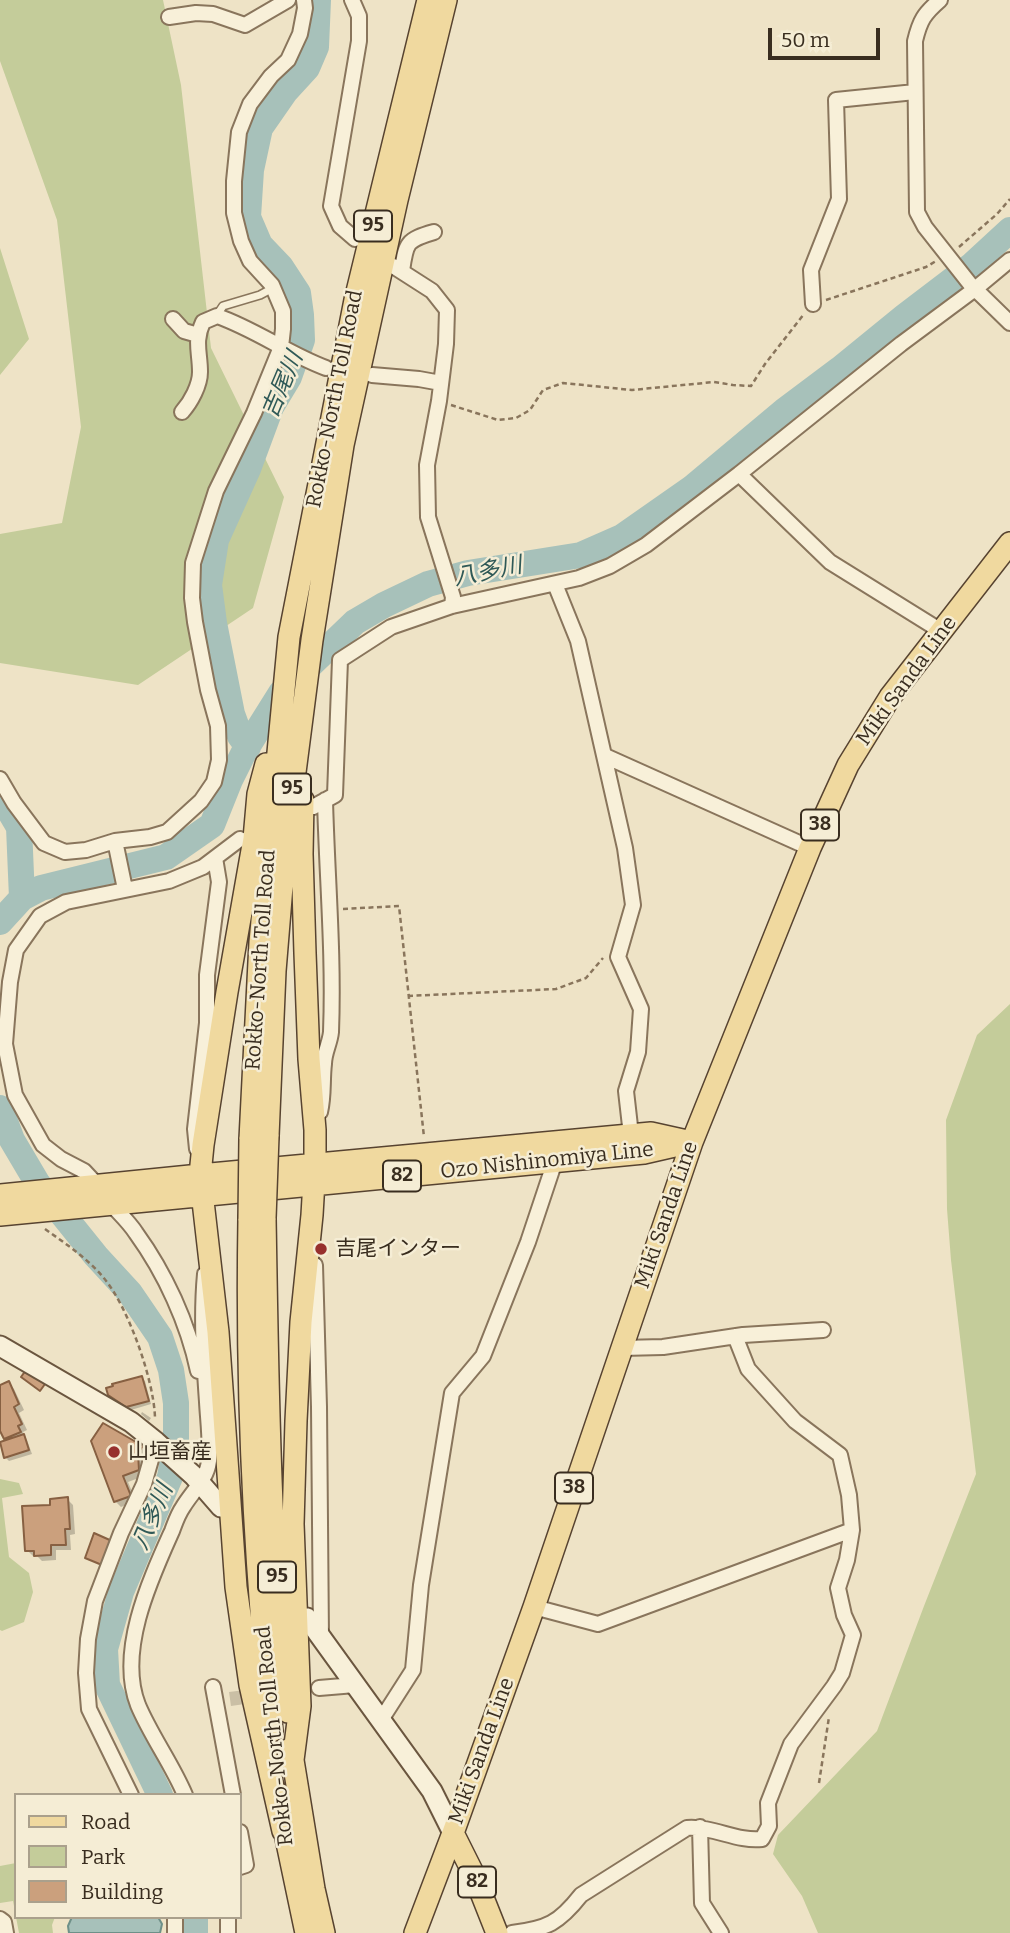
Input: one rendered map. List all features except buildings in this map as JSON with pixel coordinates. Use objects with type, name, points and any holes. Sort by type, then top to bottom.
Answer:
[{"type":"main road","name":"Rokko-North Toll Road","points":[[306,1933],[283,1831],[267,1684],[255,1513],[251,1408],[259,1138],[259,953],[289,636],[355,300],[428,0]]},
{"type":"main road","name":"Rokko-North Toll Road","points":[[259,1138],[285,850],[312,640],[343,445],[397,200],[446,0]]},
{"type":"main road","name":"Miki Sanda Line","points":[[415,1933],[534,1607],[692,1142],[810,848],[848,765],[890,697],[1010,543]]},
{"type":"main road","points":[[312,640],[302,854],[315,1174]]},
{"type":"main road","points":[[281,713],[258,794],[254,839],[203,1145],[201,1185],[218,1332],[236,1587],[250,1685],[283,1831]]},
{"type":"main road","name":"Ozo Nishinomiya Line","points":[[315,1174],[426,1154],[651,1133],[692,1142]]},
{"type":"main road","name":"Ozo Nishinomiya Line","points":[[0,1215],[201,1185],[315,1174],[555,1161],[644,1153],[692,1142]]},
{"type":"main road","name":"95","points":[[293,1760],[300,1706],[293,1524],[296,1422],[302,1310],[315,1174]]},
{"type":"main road","name":"Ozo Nishinomiya Line","points":[[0,1195],[36,1211]]},
{"type":"main road","name":"Rokko-North Toll Road","points":[[257,1218],[283,1670],[293,1760],[324,1933]]},
{"type":"main road","name":"82","points":[[453,1833],[498,1933]]},
{"type":"street","points":[[169,18],[196,13],[213,14],[245,25],[288,0]]},
{"type":"street","points":[[0,779],[44,843],[65,852],[167,832],[201,801],[214,782],[219,760],[218,726],[195,622],[192,598],[193,563],[216,491],[284,349],[283,311],[273,288],[250,261],[241,241],[234,213],[239,132],[250,104],[271,76],[288,60],[300,34],[304,0]]},
{"type":"street","points":[[352,0],[359,16],[359,41],[331,206],[340,226],[355,239]]},
{"type":"street","points":[[940,0],[919,24],[915,41],[917,212],[925,228],[973,287],[1010,323]]},
{"type":"street","points":[[813,304],[811,270],[839,199],[836,100],[915,92]]},
{"type":"street","points":[[434,232],[414,238],[398,269],[432,291],[447,310],[439,401],[427,465],[428,517],[453,601]]},
{"type":"street","points":[[315,1130],[322,1103],[324,1060],[331,1036],[331,909],[319,804],[335,794],[340,660],[391,627],[453,601],[579,578],[610,566],[646,545],[1010,260]]},
{"type":"street","points":[[182,412],[190,404],[200,375],[198,335],[203,322],[216,316],[233,321],[307,361],[326,368]]},
{"type":"street","points":[[173,319],[184,331],[198,335]]},
{"type":"street","points":[[372,375],[441,383]]},
{"type":"street","points":[[739,474],[830,562],[941,631]]},
{"type":"street","points":[[555,584],[578,641],[625,848],[633,905],[618,957],[640,1009],[638,1052],[626,1091],[631,1135]]},
{"type":"street","points":[[604,756],[810,848]]},
{"type":"street","points":[[207,1414],[197,1362],[174,1299],[156,1264],[135,1230],[103,1198],[84,1171],[61,1159],[43,1145],[15,1095],[5,1044],[10,982],[16,950],[40,916],[66,902],[124,886],[169,881],[203,867],[240,839]]},
{"type":"street","points":[[115,843],[124,886]]},
{"type":"street","points":[[201,1185],[195,1129],[207,1023],[207,975],[219,882],[215,858]]},
{"type":"street","points":[[380,1720],[413,1670],[421,1585],[452,1393],[484,1356],[528,1242],[555,1161]]},
{"type":"street","points":[[312,1215],[319,1407],[321,1638]]},
{"type":"street","points":[[185,1793],[138,1705],[132,1666],[138,1617],[159,1561],[182,1508],[209,1463],[202,1307],[207,1249]]},
{"type":"street","points":[[622,1348],[663,1348],[735,1336],[823,1330]]},
{"type":"street","points":[[512,1933],[550,1926],[581,1895],[687,1828],[700,1827],[753,1840],[762,1839],[769,1826],[768,1803],[791,1744],[842,1673],[853,1634],[844,1615],[838,1588],[847,1560],[852,1530],[849,1495],[840,1455],[795,1422],[748,1369],[735,1336]]},
{"type":"street","points":[[0,1346],[131,1422],[197,1479],[221,1507]]},
{"type":"street","points":[[130,1793],[89,1709],[86,1673],[88,1639],[95,1601],[144,1484],[154,1440]]},
{"type":"street","points":[[534,1607],[598,1624],[852,1530]]},
{"type":"street","points":[[307,1618],[432,1791],[453,1833]]},
{"type":"street","points":[[319,1688],[355,1685]]},
{"type":"street","points":[[230,1699],[214,1694],[233,1793]]},
{"type":"street","points":[[700,1827],[702,1903],[721,1933]]},
{"type":"street","points":[[242,1843],[246,1865],[242,1866]]},
{"type":"street","points":[[0,1919],[4,1922],[6,1933]]},
{"type":"lane","points":[[216,316],[223,306],[260,295],[273,288]]},
{"type":"path","points":[[439,401],[498,420],[516,418],[530,410],[543,390],[563,383],[632,390],[714,382],[751,386],[797,321],[813,304],[950,257],[1010,199]]},
{"type":"path","points":[[331,909],[398,906],[426,1154]]},
{"type":"path","points":[[408,996],[556,989],[586,978],[606,954],[618,957]]},
{"type":"path","points":[[36,1211],[104,1278],[119,1299],[142,1356],[155,1406],[154,1440]]},
{"type":"path","points":[[819,1783],[830,1714]]},
{"type":"green space","points":[[0,0],[163,0],[181,85],[211,348],[284,497],[253,608],[138,685],[0,663],[0,534],[62,523],[81,427],[57,220],[0,61]]},
{"type":"green space","points":[[0,248],[29,339],[0,375]]},
{"type":"green space","points":[[1010,1004],[1010,1933],[818,1933],[802,1896],[773,1854],[778,1835],[877,1731],[976,1474],[951,1260],[947,1209],[946,1120],[977,1035]]},
{"type":"green space","points":[[0,1479],[19,1483],[23,1494],[2,1498],[9,1557],[29,1573],[33,1592],[24,1622],[2,1631],[0,1630]]},
{"type":"green space","points":[[14,1863],[14,1906],[13,1901],[0,1903],[0,1866]]},
{"type":"green space","points":[[16,1919],[54,1919],[53,1933],[19,1933]]},
{"type":"water","points":[[71,1919],[159,1919],[162,1924],[160,1933],[69,1933]]},
{"type":"waterway","name":"吉尾川","points":[[248,747],[240,736],[232,714],[209,585],[216,540],[248,469],[271,407],[289,377],[302,340],[298,293],[281,267],[260,245],[248,217],[251,170],[260,128],[285,92],[307,68],[316,47],[318,0]]},
{"type":"waterway","name":"八多川","points":[[0,922],[22,898],[41,888],[166,857],[212,825],[244,752],[281,693],[355,622],[428,584],[468,573],[581,555],[622,537],[692,488],[784,411],[972,265],[1010,230]]},
{"type":"waterway","points":[[0,795],[19,827],[22,898]]},
{"type":"waterway","name":"八多川","points":[[0,1108],[12,1140],[38,1184],[96,1256],[130,1293],[160,1337],[171,1370],[176,1403],[176,1440],[170,1477],[121,1592],[105,1649],[107,1685],[159,1793]]},
{"type":"waterway","name":"八多川","points":[[195,1919],[195,1933]]},
{"type":"tunnel","points":[[230,1699],[259,1695]]},
{"type":"place","name":"吉尾インター","points":[[321,1249]]},
{"type":"place","name":"山垣畜産","points":[[114,1452]]}]
